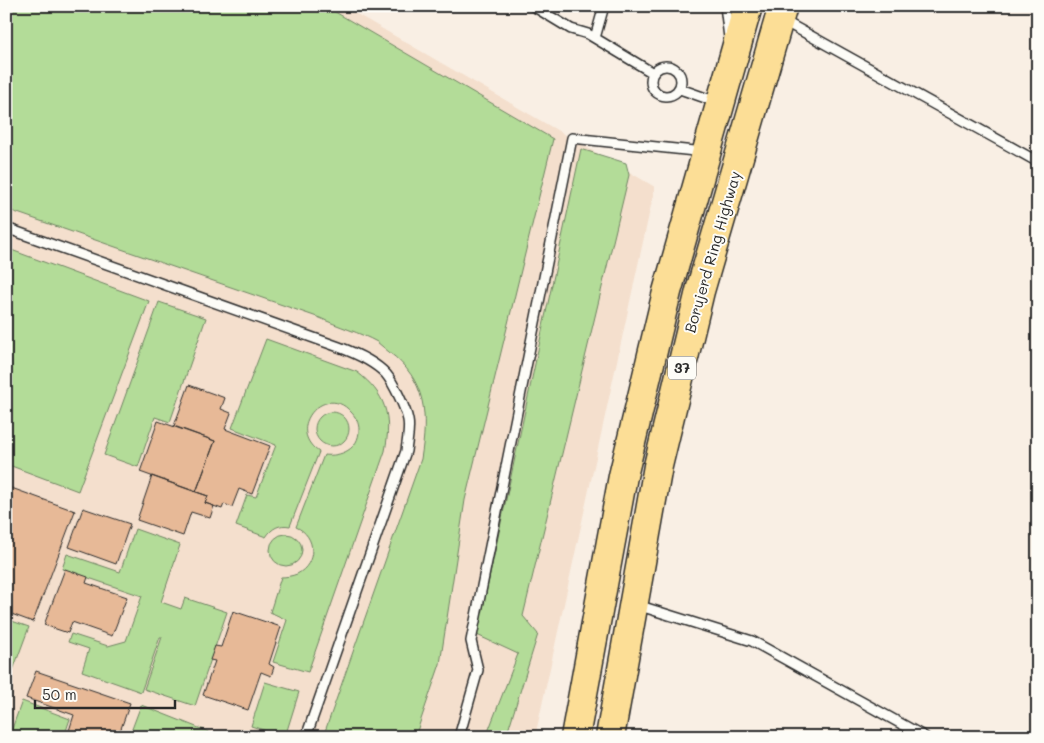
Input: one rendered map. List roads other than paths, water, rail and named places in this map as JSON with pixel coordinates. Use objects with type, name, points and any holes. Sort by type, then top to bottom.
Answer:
[{"type":"highway","name":"37","points":[[575,737],[623,476],[667,292],[748,6]]},
{"type":"highway","name":"Borujerd Ring Highway","points":[[610,737],[658,466],[700,291],[781,12]]},
{"type":"lane","points":[[532,6],[570,29],[588,34],[653,73]]},
{"type":"lane","points":[[595,38],[604,6]]},
{"type":"lane","points":[[725,6],[732,64]]},
{"type":"lane","points":[[781,12],[1038,162]]},
{"type":"lane","points":[[670,66],[674,68],[681,76],[680,89],[676,94],[666,97],[657,93],[651,85],[653,73],[660,67],[670,66]]},
{"type":"lane","points":[[680,89],[721,103]]},
{"type":"lane","points":[[459,737],[478,670],[471,641],[572,138],[706,152]]},
{"type":"lane","points":[[6,228],[352,352],[386,374],[395,387],[408,420],[406,451],[306,737]]},
{"type":"lane","points":[[634,604],[752,641],[925,737]]}]
